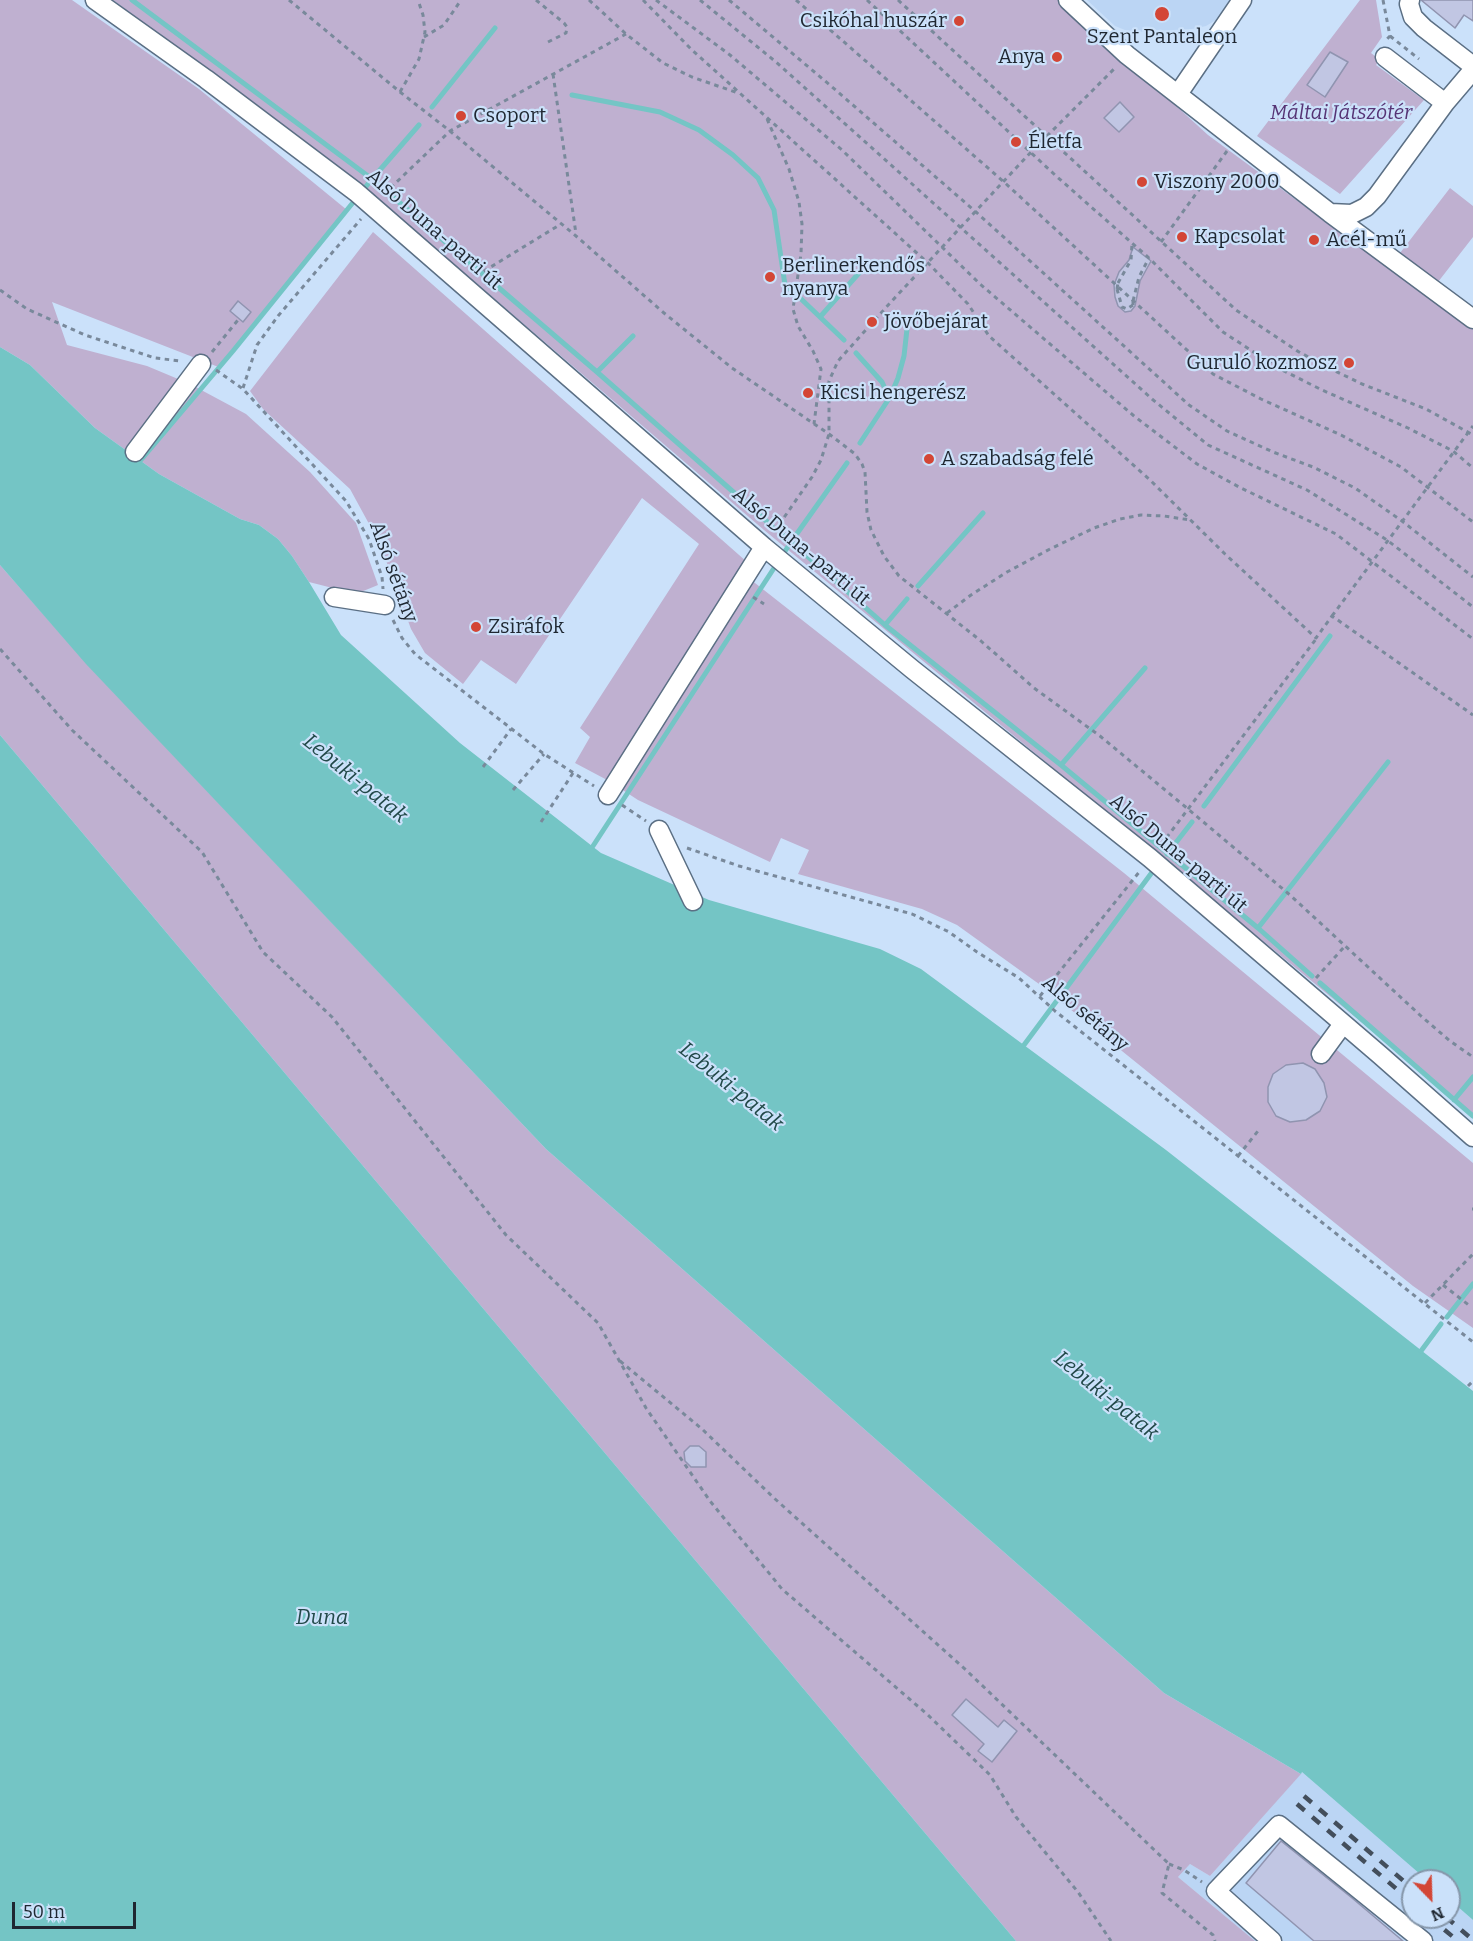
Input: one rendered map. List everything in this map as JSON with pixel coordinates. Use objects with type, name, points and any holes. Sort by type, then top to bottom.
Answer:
[{"type":"street","name":"Alsó Duna-parti út","points":[[96,0],[369,197],[775,555],[912,669],[1156,852],[1305,991],[1473,1137]]},
{"type":"street","points":[[1068,0],[1127,56],[1330,213],[1473,319]]},
{"type":"street","points":[[1178,94],[1242,0]]},
{"type":"street","points":[[1410,0],[1413,17],[1473,66]]},
{"type":"street","points":[[1384,50],[1445,103]]},
{"type":"street","points":[[1330,213],[1352,214],[1366,207],[1377,196],[1445,103],[1473,70]]},
{"type":"street","points":[[135,452],[201,364]]},
{"type":"street","points":[[608,795],[775,555]]},
{"type":"street","points":[[334,597],[385,605]]},
{"type":"street","points":[[659,830],[693,901]]},
{"type":"street","points":[[1321,1054],[1343,1024]]},
{"type":"street","points":[[1272,1941],[1216,1891],[1279,1825],[1423,1941]]},
{"type":"path","points":[[289,0],[400,92],[450,130],[664,313],[732,368],[855,453],[865,471],[867,512],[872,530],[884,556],[899,576],[947,613],[1034,688],[1100,736],[1188,809],[1290,895],[1428,1022],[1473,1057]]},
{"type":"path","points":[[400,92],[419,59],[424,37],[423,15],[418,0]]},
{"type":"path","points":[[424,37],[444,25],[461,0]]},
{"type":"path","points":[[536,0],[567,27],[566,33],[548,42]]},
{"type":"path","points":[[589,0],[626,34],[663,63],[740,94]]},
{"type":"path","points":[[643,0],[691,49],[928,263],[968,304],[989,336],[1097,432],[1316,638]]},
{"type":"path","points":[[656,0],[730,55],[835,143],[980,284],[1134,416],[1197,464],[1336,534],[1473,639]]},
{"type":"path","points":[[700,0],[776,62],[1152,399],[1208,445],[1307,490],[1387,540],[1473,608]]},
{"type":"path","points":[[729,0],[976,212],[1189,405],[1227,431],[1313,467],[1354,488],[1402,521],[1473,577]]},
{"type":"path","points":[[796,0],[1004,182],[1213,374],[1260,399],[1341,435],[1401,467],[1473,522]]},
{"type":"path","points":[[867,0],[1132,244],[1223,332],[1278,368],[1454,451],[1473,468]]},
{"type":"path","points":[[898,0],[1236,310],[1299,352],[1362,384],[1426,408],[1473,435]]},
{"type":"path","points":[[1383,0],[1390,36],[1384,50]]},
{"type":"path","points":[[243,388],[257,345],[369,197],[388,190],[450,130],[626,34]]},
{"type":"path","points":[[1390,36],[1426,65]]},
{"type":"path","points":[[779,525],[821,460],[829,434],[829,381],[838,361],[1031,152],[1127,56]]},
{"type":"path","points":[[553,73],[576,236]]},
{"type":"path","points":[[766,117],[789,169],[799,202],[802,224],[801,254],[793,309],[798,326],[821,369],[814,424]]},
{"type":"path","points":[[1161,242],[1236,139]]},
{"type":"path","points":[[478,275],[561,224]]},
{"type":"path","points":[[1132,244],[1131,260],[1119,279],[1117,289],[1120,303],[1125,309],[1130,308],[1133,304],[1139,277],[1148,259]]},
{"type":"path","points":[[0,290],[27,309],[85,335],[155,358],[201,364],[238,320]]},
{"type":"path","name":"Alsó sétány","points":[[220,373],[243,388],[346,501],[369,539],[381,577],[385,605],[402,638],[415,654],[544,754],[608,795]]},
{"type":"path","points":[[1040,996],[1156,852],[1473,426]]},
{"type":"path","points":[[947,613],[1007,572],[1094,528],[1120,519],[1142,515],[1192,521]]},
{"type":"path","points":[[748,594],[763,604]]},
{"type":"path","points":[[1332,616],[1473,715]]},
{"type":"path","points":[[0,649],[72,730],[202,852],[263,952],[332,1017],[506,1235],[598,1323],[646,1408],[710,1502],[782,1589],[927,1715],[990,1775],[1016,1817],[1078,1892],[1111,1941]]},
{"type":"path","points":[[483,767],[512,729]]},
{"type":"path","points":[[513,790],[544,754]]},
{"type":"path","points":[[541,822],[573,773]]},
{"type":"path","name":"Alsó sétány","points":[[624,807],[688,848],[739,866],[912,914],[950,932],[1019,978],[1055,1011],[1473,1342]]},
{"type":"path","points":[[1305,991],[1345,946]]},
{"type":"path","points":[[1238,1156],[1258,1131]]},
{"type":"path","points":[[1425,1303],[1473,1254]]},
{"type":"path","points":[[1443,1285],[1470,1306]]},
{"type":"path","points":[[619,1359],[702,1429],[774,1498],[966,1670],[1169,1864],[1184,1870],[1216,1891]]},
{"type":"path","points":[[1468,1386],[1473,1381]]},
{"type":"path","points":[[1169,1864],[1162,1893],[1213,1935],[1215,1941]]},
{"type":"shaded area","name":"Szent Pantaleon","points":[[1087,0],[1231,0],[1216,20],[1206,26],[1136,32],[1115,26]]},
{"type":"shaded area","points":[[1302,1772],[1414,1869],[1401,1869],[1401,1929],[1461,1929],[1461,1910],[1473,1920],[1473,1941],[1255,1941],[1178,1877],[1190,1864],[1210,1876]]},
{"type":"green space","points":[[0,0],[72,0],[199,89],[347,210],[221,368],[52,302],[67,345],[147,366],[190,384],[246,414],[310,472],[356,523],[378,585],[356,594],[309,582],[278,539],[259,525],[240,519],[159,474],[95,428],[30,365],[0,347]]},
{"type":"green space","points":[[113,0],[1060,0],[1208,135],[1435,302],[1471,328],[1473,327],[1473,1114],[764,530],[393,212]]},
{"type":"green space","name":"Máltai Játszótér","points":[[1360,0],[1376,0],[1382,37],[1371,53],[1380,60],[1376,65],[1424,100],[1340,194],[1257,136]]},
{"type":"green space","points":[[1450,188],[1473,206],[1473,237],[1438,282],[1400,253]]},
{"type":"green space","points":[[373,232],[747,562],[741,572],[1124,873],[1473,1163],[1473,1328],[1413,1286],[1039,984],[957,925],[922,909],[798,874],[809,850],[781,838],[770,862],[638,800],[575,763],[590,737],[580,728],[699,544],[642,498],[516,684],[481,660],[463,684],[425,653],[411,629],[380,544],[350,489],[263,409],[250,391]]},
{"type":"green space","points":[[0,565],[87,664],[546,1149],[1164,1693],[1301,1774],[1210,1876],[1190,1864],[1178,1877],[1255,1941],[1016,1941],[0,735]]},
{"type":"water","name":"Lebuki-patak","points":[[0,347],[30,365],[95,428],[159,474],[240,519],[259,525],[278,539],[292,556],[341,635],[460,743],[601,853],[709,900],[880,949],[921,969],[1166,1150],[1473,1391],[1473,1920],[1461,1910],[1461,1869],[1414,1869],[1302,1772],[1301,1774],[1164,1693],[546,1149],[86,664],[0,565]]},
{"type":"water","name":"Duna","points":[[0,735],[1016,1941],[0,1941]]},
{"type":"building","points":[[1421,0],[1473,0],[1473,21],[1464,15],[1455,28]]},
{"type":"building","points":[[1330,52],[1348,62],[1325,97],[1307,85]]},
{"type":"building","points":[[1120,102],[1134,117],[1119,132],[1104,118]]},
{"type":"building","points":[[1133,247],[1151,261],[1140,281],[1135,306],[1131,311],[1125,312],[1118,306],[1114,285],[1119,272],[1129,260]]},
{"type":"building","points":[[238,301],[251,312],[243,322],[230,311]]},
{"type":"building","points":[[1303,1063],[1315,1069],[1324,1083],[1327,1097],[1320,1111],[1306,1120],[1290,1122],[1276,1116],[1268,1102],[1268,1087],[1273,1074],[1286,1065]]},
{"type":"building","points":[[690,1446],[699,1446],[706,1452],[706,1467],[691,1467],[685,1461],[684,1452]]},
{"type":"building","points":[[966,1699],[998,1727],[1004,1720],[1017,1731],[992,1762],[978,1751],[984,1744],[952,1715]]},
{"type":"building","points":[[1281,1841],[1403,1941],[1314,1941],[1246,1883]]},
{"type":"waterway","points":[[132,0],[372,179],[772,526]]},
{"type":"waterway","points":[[432,107],[495,28]]},
{"type":"waterway","points":[[572,95],[660,112],[699,130],[733,155],[758,178],[774,210],[785,285],[790,289]]},
{"type":"waterway","points":[[140,461],[419,125]]},
{"type":"waterway","points":[[820,317],[867,264]]},
{"type":"waterway","points":[[798,296],[844,340]]},
{"type":"waterway","points":[[860,443],[890,397],[898,378],[904,356],[907,329]]},
{"type":"waterway","points":[[597,372],[633,336]]},
{"type":"waterway","points":[[856,353],[882,382],[889,397]]},
{"type":"waterway","points":[[593,846],[791,542],[847,463]]},
{"type":"waterway","points":[[918,586],[983,513]]},
{"type":"waterway","points":[[781,533],[885,625],[1061,765],[1258,928],[1312,976]]},
{"type":"waterway","points":[[885,625],[907,599]]},
{"type":"waterway","points":[[1204,806],[1330,636]]},
{"type":"waterway","points":[[1061,765],[1145,668]]},
{"type":"waterway","points":[[1258,928],[1388,762]]},
{"type":"waterway","points":[[1167,854],[1192,822]]},
{"type":"waterway","points":[[1024,1045],[1153,871]]},
{"type":"waterway","points":[[1320,983],[1473,1116]]},
{"type":"waterway","points":[[1454,1100],[1473,1077]]},
{"type":"waterway","points":[[1447,1317],[1473,1284]]},
{"type":"waterway","points":[[1421,1351],[1441,1324]]},
{"type":"railway","points":[[1304,1796],[1401,1879]]},
{"type":"railway","points":[[1297,1804],[1401,1893]]},
{"type":"railway","points":[[1444,1929],[1458,1941]]},
{"type":"railway","points":[[1460,1929],[1473,1940]]},
{"type":"place","name":"Szent Pantaleon","points":[[1162,14]]},
{"type":"place","name":"Csikóhal huszár","points":[[959,21]]},
{"type":"place","name":"Anya","points":[[1057,57]]},
{"type":"place","name":"Csoport","points":[[461,116]]},
{"type":"place","name":"Életfa","points":[[1016,142]]},
{"type":"place","name":"Viszony 2000","points":[[1142,182]]},
{"type":"place","name":"Kapcsolat","points":[[1182,237]]},
{"type":"place","name":"Acél-mű","points":[[1314,240]]},
{"type":"place","name":"Berlinerkendős nyanya","points":[[770,277]]},
{"type":"place","name":"Jövőbejárat","points":[[872,322]]},
{"type":"place","name":"Guruló kozmosz","points":[[1349,363]]},
{"type":"place","name":"Kicsi hengerész","points":[[808,393]]},
{"type":"place","name":"A szabadság felé","points":[[929,459]]},
{"type":"place","name":"Zsiráfok","points":[[476,627]]}]
